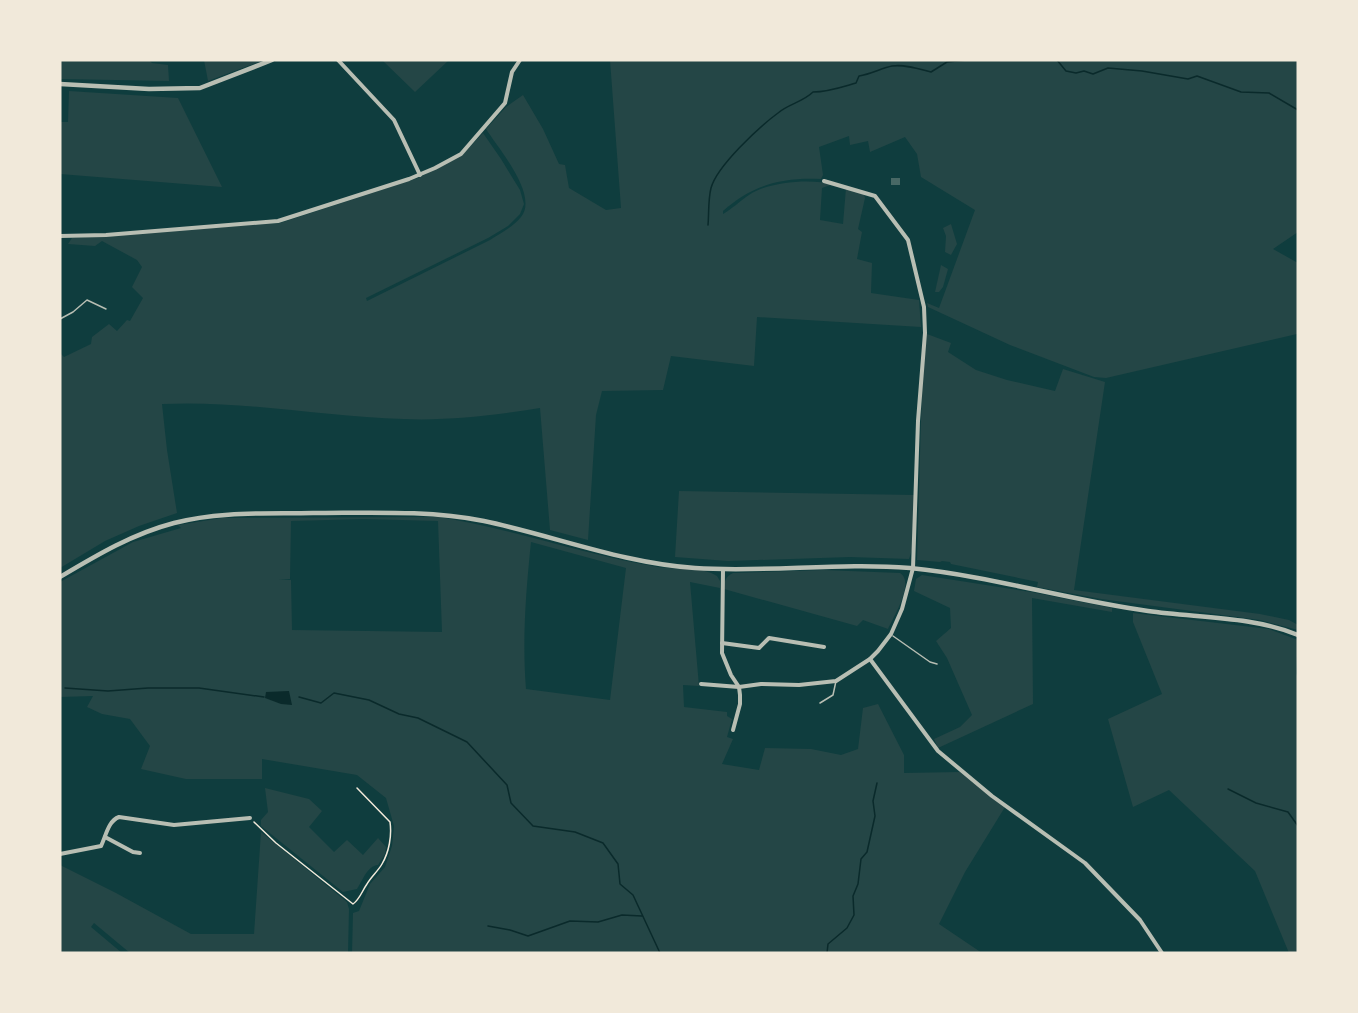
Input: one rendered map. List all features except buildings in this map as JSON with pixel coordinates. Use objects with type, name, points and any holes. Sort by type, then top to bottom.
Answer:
[{"type":"street","points":[[60,84],[149,89],[200,88],[272,60]]},
{"type":"street","points":[[338,60],[394,120],[420,175]]},
{"type":"street","points":[[60,236],[105,235],[278,221],[420,175],[461,154],[490,118],[500,110],[505,103],[512,72],[520,60]]},
{"type":"street","points":[[701,684],[739,687],[836,681],[870,659],[891,634],[906,600],[913,568],[917,495],[916,448],[925,333],[924,307],[908,240],[875,196],[824,181]]},
{"type":"street","points":[[60,578],[130,538],[163,526],[200,518],[263,514],[402,513],[454,516],[487,522],[630,559],[680,567],[723,570],[913,568],[979,578],[1118,606],[1260,624],[1298,635]]},
{"type":"street","points":[[723,570],[722,653],[739,687],[740,704],[733,730]]},
{"type":"street","points":[[722,643],[759,648],[769,638],[824,647]]},
{"type":"street","points":[[870,659],[938,751],[992,796],[1085,863],[1140,920],[1162,953]]},
{"type":"street","points":[[60,854],[101,846],[111,824],[115,818],[119,817],[174,825],[250,818]]},
{"type":"street","points":[[105,837],[133,852],[140,853]]},
{"type":"lane","points":[[60,319],[87,300],[106,309]]},
{"type":"lane","points":[[891,634],[930,662],[937,664]]},
{"type":"lane","points":[[820,703],[833,695],[836,681]]},
{"type":"path","points":[[250,818],[276,843],[353,904],[381,866],[390,844],[391,828],[390,822],[357,788]]},
{"type":"shaded area","points":[[60,60],[149,60],[152,63],[168,65],[169,81],[60,79]]},
{"type":"shaded area","points":[[204,60],[264,60],[208,81]]},
{"type":"shaded area","points":[[382,60],[449,60],[415,92]]},
{"type":"shaded area","points":[[610,60],[1298,60],[1298,232],[1273,249],[1298,263],[1298,337],[1297,334],[1106,378],[1094,377],[1010,345],[928,307],[927,303],[939,308],[975,210],[921,177],[917,154],[905,137],[870,152],[868,141],[850,145],[849,136],[819,147],[823,175],[821,179],[780,181],[768,184],[734,202],[723,211],[723,214],[758,190],[790,182],[824,182],[833,184],[822,188],[820,220],[843,224],[846,188],[864,194],[858,229],[862,232],[857,259],[872,263],[871,293],[919,300],[921,327],[757,317],[754,366],[671,356],[663,390],[602,391],[596,415],[588,540],[550,530],[540,408],[472,417],[420,419],[374,418],[223,404],[162,404],[177,513],[105,541],[60,568],[60,353],[64,357],[91,344],[92,337],[109,324],[117,331],[127,320],[130,321],[143,298],[132,287],[142,267],[137,260],[102,241],[95,246],[68,244],[72,238],[280,223],[418,178],[462,155],[483,133],[520,190],[524,204],[520,214],[508,226],[488,238],[366,298],[367,301],[490,240],[511,227],[521,217],[525,208],[525,197],[521,184],[486,129],[506,107],[523,95],[543,129],[559,164],[565,165],[569,188],[606,210],[621,208]]},
{"type":"shaded area","points":[[69,91],[178,98],[222,187],[60,174],[60,122],[68,122]]},
{"type":"shaded area","points":[[951,224],[957,244],[951,255],[945,252],[946,236],[943,228]]},
{"type":"shaded area","points":[[941,265],[948,269],[943,287],[939,292],[935,292]]},
{"type":"shaded area","points":[[927,334],[951,343],[948,352],[976,370],[1007,380],[1055,391],[1063,369],[1105,382],[1074,590],[1260,614],[1289,620],[1298,625],[1298,630],[1260,620],[1101,599],[1037,587],[1038,582],[950,562],[917,560],[922,386]]},
{"type":"shaded area","points":[[679,491],[915,495],[912,550],[909,559],[850,557],[728,561],[675,557]]},
{"type":"shaded area","points":[[439,517],[494,528],[630,562],[696,570],[717,576],[720,588],[690,582],[699,686],[683,685],[684,707],[727,712],[727,716],[732,719],[727,737],[733,739],[722,764],[759,770],[765,748],[811,749],[841,755],[858,749],[863,708],[878,704],[904,755],[904,773],[960,772],[1005,807],[965,872],[939,924],[982,953],[352,953],[353,913],[359,911],[370,884],[385,867],[392,846],[394,826],[386,798],[357,775],[262,759],[262,779],[186,779],[141,769],[150,746],[130,719],[102,714],[87,707],[93,696],[60,697],[60,582],[133,542],[181,528],[178,525],[222,518]],"holes":[[[364,519],[438,521],[442,632],[292,630],[291,580],[279,580],[290,579],[291,521]],[[531,542],[626,568],[610,700],[526,689],[525,615]]]},
{"type":"shaded area","points":[[824,570],[900,573],[904,577],[904,591],[888,629],[863,620],[857,626],[724,589],[726,579],[733,573]]},
{"type":"shaded area","points":[[922,575],[1031,592],[1112,608],[1112,612],[1032,598],[1033,704],[938,748],[934,739],[960,727],[972,715],[947,658],[936,641],[951,628],[950,608],[914,591],[916,579]]},
{"type":"shaded area","points":[[1133,613],[1269,629],[1298,640],[1296,673],[1298,679],[1298,953],[1289,953],[1255,871],[1169,790],[1133,807],[1108,719],[1162,694],[1133,622]]},
{"type":"shaded area","points":[[289,691],[292,705],[265,698],[266,692]]},
{"type":"shaded area","points":[[265,788],[309,799],[322,811],[309,827],[334,852],[347,840],[363,855],[378,838],[386,847],[385,854],[378,865],[368,871],[357,889],[343,892],[261,826],[261,820],[268,812]]},
{"type":"shaded area","points":[[261,832],[347,902],[349,909],[348,953],[130,953],[94,923],[91,927],[122,953],[60,953],[60,865],[191,934],[254,934]]},
{"type":"waterway","points":[[708,225],[711,188],[721,169],[760,128],[782,110],[813,92],[856,83],[859,76],[888,67],[907,66],[931,72],[947,62],[967,60]]},
{"type":"waterway","points":[[973,60],[1024,60]]},
{"type":"waterway","points":[[1057,60],[1066,71],[1076,73],[1084,71],[1093,74],[1108,68],[1188,79],[1197,76],[1241,92],[1269,93],[1298,110]]},
{"type":"waterway","points":[[65,688],[108,691],[199,688],[264,697]]},
{"type":"waterway","points":[[299,697],[321,703],[334,693],[369,700],[399,714],[418,718],[467,742],[507,785],[511,803],[533,826],[575,832],[603,843],[618,864],[620,884],[633,895],[660,953]]},
{"type":"waterway","points":[[827,953],[828,944],[847,928],[854,915],[853,896],[858,884],[861,859],[867,852],[875,816],[873,801],[877,783]]},
{"type":"waterway","points":[[1228,789],[1256,803],[1288,812],[1298,826]]},
{"type":"waterway","points":[[488,926],[528,936],[570,921],[598,922],[622,915],[642,916]]}]
